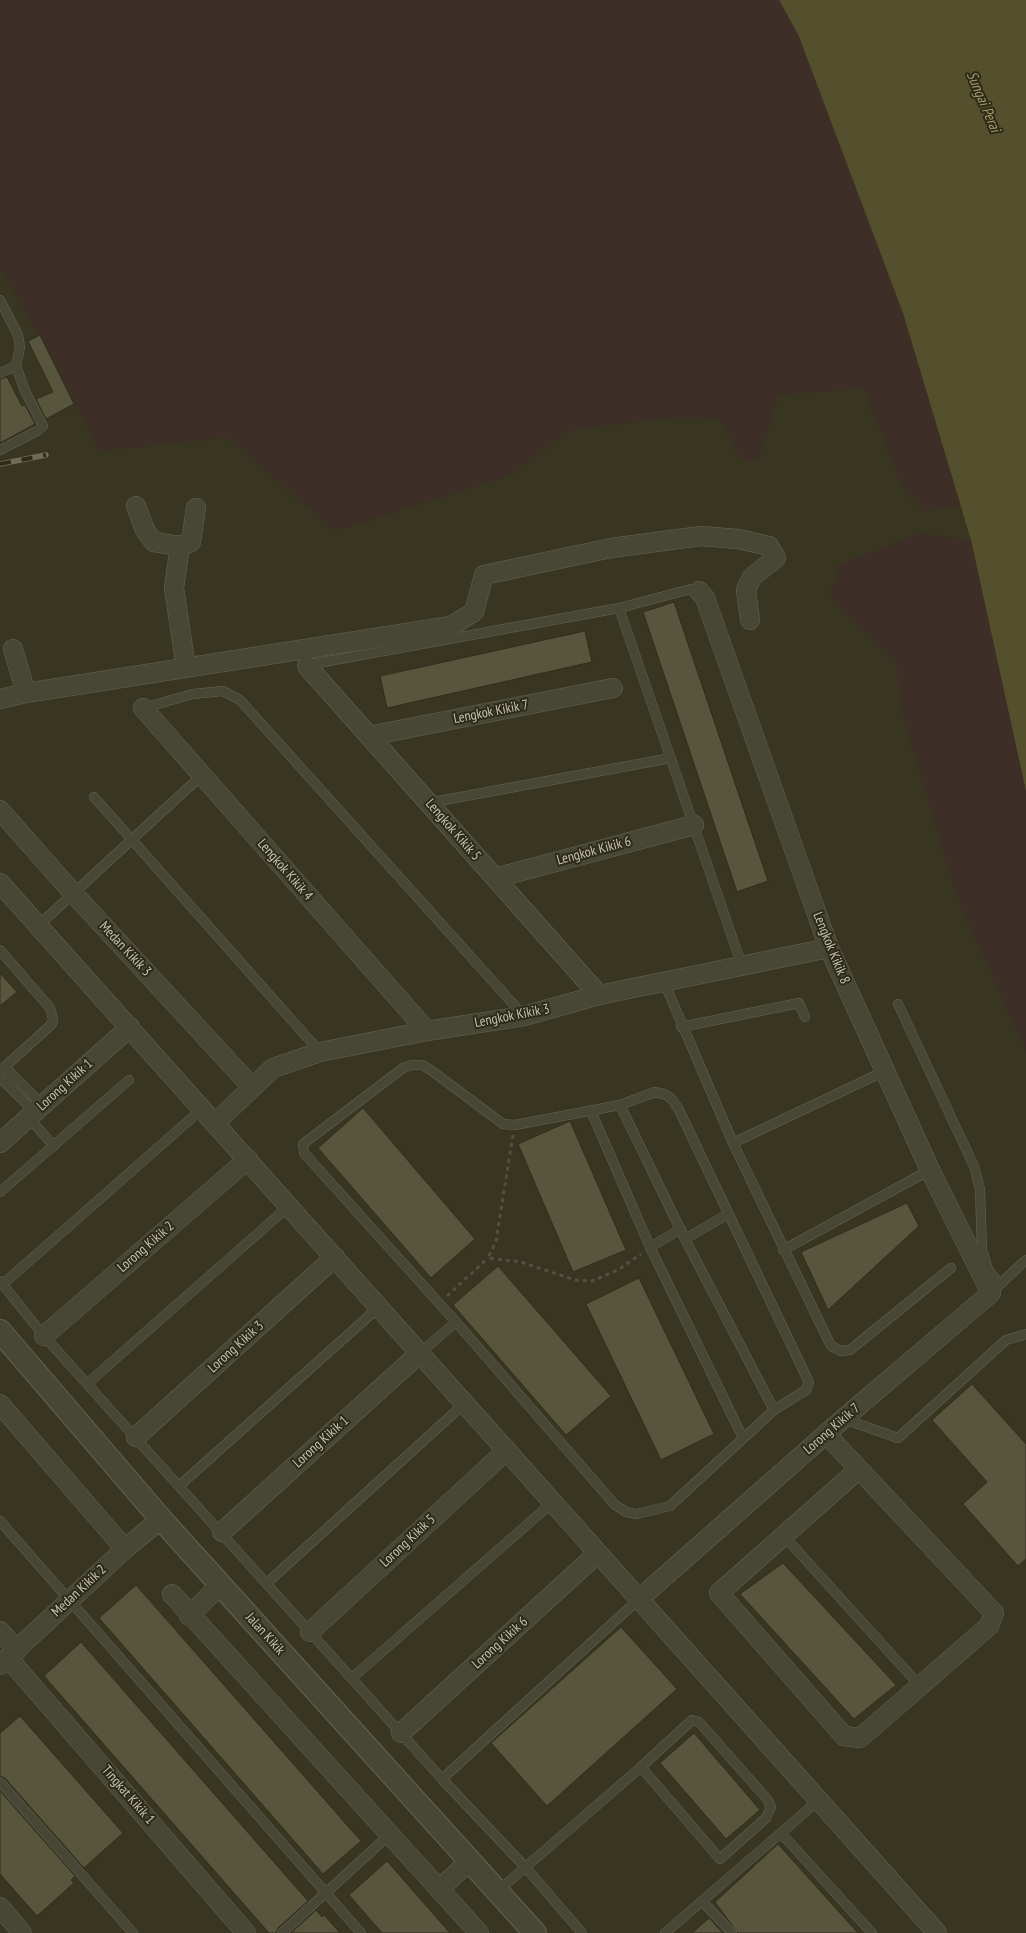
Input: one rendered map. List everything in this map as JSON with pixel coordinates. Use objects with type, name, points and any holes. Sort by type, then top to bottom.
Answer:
[{"type":"street","points":[[136,506],[145,530],[154,542],[180,546],[191,542],[196,508]]},
{"type":"street","points":[[0,700],[26,693],[451,626],[474,612],[484,575],[611,548],[701,536],[769,546],[776,558],[752,576],[746,590],[750,620]]},
{"type":"street","points":[[180,546],[174,588],[186,668]]},
{"type":"street","name":"Lengkok Kikik 8","points":[[699,591],[708,607],[829,948],[930,1170],[995,1289]]},
{"type":"street","points":[[13,649],[26,693]]},
{"type":"street","name":"Lengkok Kikik 5","points":[[307,666],[599,995]]},
{"type":"street","name":"Lengkok Kikik 7","points":[[369,736],[614,688]]},
{"type":"street","name":"Lengkok Kikik 4","points":[[143,708],[428,1031]]},
{"type":"street","name":"Medan Kikik 3","points":[[0,810],[73,893],[252,1086]]},
{"type":"street","name":"Lengkok Kikik 6","points":[[495,878],[694,825]]},
{"type":"street","points":[[0,883],[937,1933]]},
{"type":"street","name":"Lengkok Kikik 3","points":[[209,1116],[252,1086],[272,1068],[320,1052],[428,1031],[524,1016],[599,995],[829,948]]},
{"type":"street","name":"Lorong Kikik 1","points":[[0,1143],[130,1027]]},
{"type":"street","name":"Lorong Kikik 2","points":[[44,1336],[248,1159]]},
{"type":"street","name":"Lorong Kikik 3","points":[[136,1437],[335,1257]]},
{"type":"street","name":"Lorong Kikik 7","points":[[639,1599],[843,1419],[995,1289]]},
{"type":"street","name":"Jalan Kikik","points":[[0,1332],[160,1519],[535,1933]]},
{"type":"street","name":"Lorong Kikik 1","points":[[222,1532],[420,1353]]},
{"type":"street","points":[[0,1404],[125,1548]]},
{"type":"street","points":[[826,1434],[994,1613],[988,1626],[860,1738],[844,1736],[718,1594],[858,1470]]},
{"type":"street","name":"Lorong Kikik 5","points":[[310,1632],[507,1450]]},
{"type":"street","name":"Medan Kikik 2","points":[[9,1658],[125,1548],[160,1519]]},
{"type":"street","name":"Lorong Kikik 6","points":[[401,1733],[598,1553]]},
{"type":"street","points":[[190,1616],[220,1585]]},
{"type":"street","points":[[172,1594],[479,1933]]},
{"type":"street","name":"Tingkat Kikik 1","points":[[0,1631],[9,1658],[246,1933]]},
{"type":"street","points":[[439,1889],[470,1861]]},
{"type":"street","points":[[0,1907],[18,1931]]},
{"type":"lane","points":[[0,300],[18,335],[20,347],[16,366],[25,391],[43,426],[0,450]]},
{"type":"lane","points":[[0,373],[16,366]]},
{"type":"lane","points":[[307,666],[619,608],[691,589],[699,591]]},
{"type":"lane","points":[[619,608],[742,966]]},
{"type":"lane","points":[[143,708],[193,694],[223,691],[240,700],[260,720],[524,1016]]},
{"type":"lane","points":[[428,803],[671,758]]},
{"type":"lane","points":[[39,925],[202,775]]},
{"type":"lane","points":[[94,797],[320,1052]]},
{"type":"lane","points":[[0,950],[50,1008],[52,1024],[2,1069],[35,1112],[54,1146]]},
{"type":"lane","points":[[664,982],[681,1027],[733,1143],[831,1346],[841,1351],[850,1350],[951,1268]]},
{"type":"lane","points":[[681,1027],[799,1003],[805,1017]]},
{"type":"lane","points":[[898,1004],[974,1166],[980,1189],[982,1250],[995,1289]]},
{"type":"lane","points":[[422,1065],[432,1071],[503,1124],[515,1125],[620,1105],[655,1092],[664,1094],[672,1099],[679,1110],[809,1384],[806,1390],[774,1410],[670,1506],[636,1514],[626,1512],[615,1505],[456,1322],[304,1154],[303,1144],[403,1068],[412,1066],[422,1065]]},
{"type":"lane","points":[[733,1143],[885,1071]]},
{"type":"lane","points":[[0,1078],[35,1112]]},
{"type":"lane","points":[[0,1192],[129,1080]]},
{"type":"lane","points":[[620,1105],[685,1239],[774,1410]]},
{"type":"lane","points":[[591,1111],[650,1247],[743,1438]]},
{"type":"lane","points":[[209,1116],[2,1283],[44,1336],[442,1779],[526,1868],[582,1933]]},
{"type":"lane","points":[[783,1250],[930,1170]]},
{"type":"lane","points":[[88,1383],[289,1206]]},
{"type":"lane","points":[[685,1239],[728,1214]]},
{"type":"lane","points":[[650,1247],[680,1229]]},
{"type":"lane","name":"Lorong Kikik 7","points":[[995,1289],[1026,1260]]},
{"type":"lane","points":[[179,1486],[379,1307]]},
{"type":"lane","points":[[420,1353],[456,1322]]},
{"type":"lane","points":[[843,1419],[898,1438],[1006,1340],[1026,1334]]},
{"type":"lane","points":[[267,1583],[465,1403]]},
{"type":"lane","points":[[352,1678],[553,1502]]},
{"type":"lane","points":[[0,1521],[361,1933]]},
{"type":"lane","points":[[784,1536],[920,1686]]},
{"type":"lane","points":[[442,1779],[639,1599]]},
{"type":"lane","points":[[498,1892],[692,1720],[699,1722],[767,1798],[771,1807],[766,1818],[720,1859],[641,1767]]},
{"type":"lane","points":[[0,1782],[133,1933]]},
{"type":"lane","points":[[665,1933],[819,1800]]},
{"type":"lane","points":[[781,1833],[872,1933]]},
{"type":"lane","points":[[282,1933],[389,1834]]},
{"type":"lane","points":[[702,1901],[732,1933]]},
{"type":"path","points":[[439,1303],[488,1258],[496,1240],[515,1125]]},
{"type":"path","points":[[488,1258],[521,1262],[575,1280],[592,1281],[618,1270],[650,1247]]},
{"type":"shaded area","points":[[0,0],[779,0],[798,34],[903,313],[961,506],[925,511],[902,486],[864,388],[778,395],[759,458],[743,462],[720,418],[676,417],[570,430],[508,476],[335,531],[228,437],[101,451],[0,266]]},
{"type":"shaded area","points":[[920,533],[971,540],[1026,791],[1026,1051],[957,896],[900,706],[897,663],[830,598],[839,565]]},
{"type":"water","name":"Sungai Perai","points":[[779,0],[1026,0],[1026,791],[971,540],[903,313],[798,34]]},
{"type":"building","points":[[40,335],[74,404],[46,419],[36,399],[53,392],[28,341]]},
{"type":"building","points":[[7,377],[22,406],[25,405],[35,424],[0,443],[0,379]]},
{"type":"building","points":[[674,602],[768,881],[737,892],[643,612]]},
{"type":"building","points":[[585,631],[592,662],[387,708],[380,676]]},
{"type":"building","points":[[0,973],[17,992],[0,1006]]},
{"type":"building","points":[[363,1108],[475,1239],[431,1278],[318,1148]]},
{"type":"building","points":[[570,1121],[626,1250],[573,1272],[518,1144]]},
{"type":"building","points":[[907,1203],[919,1226],[828,1310],[801,1252]]},
{"type":"building","points":[[498,1266],[611,1396],[566,1435],[453,1305]]},
{"type":"building","points":[[639,1278],[714,1434],[661,1460],[586,1304]]},
{"type":"building","points":[[972,1384],[1026,1444],[1026,1559],[1018,1566],[963,1504],[987,1482],[932,1420]]},
{"type":"building","points":[[783,1563],[896,1685],[854,1719],[740,1594]]},
{"type":"building","points":[[136,1585],[361,1841],[323,1874],[99,1618]]},
{"type":"building","points":[[621,1627],[677,1689],[547,1806],[491,1743]]},
{"type":"building","points":[[81,1642],[308,1901],[278,1928],[276,1933],[269,1933],[44,1676]]},
{"type":"building","points":[[20,1716],[123,1833],[84,1868],[5,1778],[0,1776],[0,1733]]},
{"type":"building","points":[[694,1733],[760,1810],[726,1839],[660,1763]]},
{"type":"building","points":[[0,1791],[75,1876],[71,1880],[74,1883],[37,1916],[0,1874]]},
{"type":"building","points":[[778,1844],[858,1933],[738,1933],[715,1902]]},
{"type":"building","points":[[387,1861],[450,1933],[382,1933],[349,1895]]},
{"type":"building","points":[[316,1910],[322,1917],[324,1915],[340,1933],[291,1933]]},
{"type":"building","points":[[709,1918],[723,1933],[692,1933]]},
{"type":"railway","points":[[0,464],[46,455]]}]
